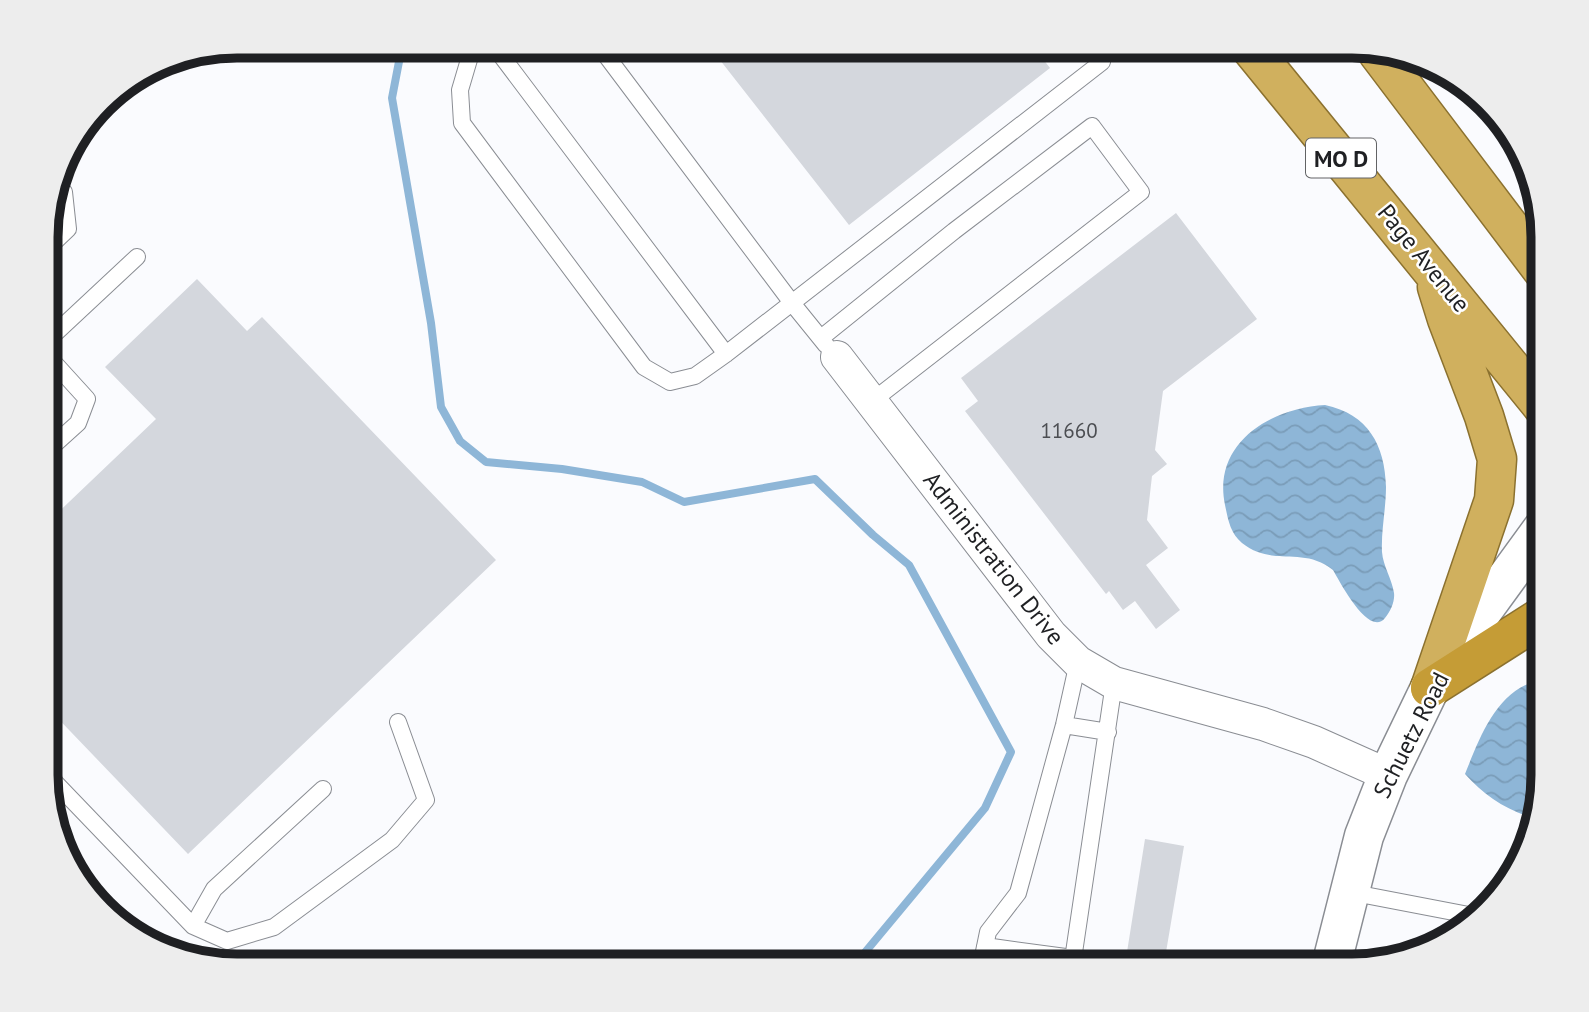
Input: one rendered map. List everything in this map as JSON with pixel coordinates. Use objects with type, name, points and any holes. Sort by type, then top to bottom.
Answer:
[{"type":"highway","name":"Page Avenue","points":[[1260,58],[1531,392]]},
{"type":"highway","points":[[1384,61],[1529,239]]},
{"type":"highway","points":[[1430,688],[1494,500],[1497,459],[1484,416],[1447,319],[1432,268]]},
{"type":"highway","points":[[1430,688],[1531,624]]},
{"type":"main road","name":"Schuetz Road","points":[[1334,954],[1364,836],[1388,775],[1430,688],[1531,544]]},
{"type":"street","name":"Administration Drive","points":[[829,348],[1051,635],[1078,662],[1114,682],[1264,724],[1314,742],[1388,775]]},
{"type":"lane","points":[[469,58],[460,90],[462,123],[644,367],[670,382],[695,376],[726,355],[1102,62],[1099,58]]},
{"type":"lane","points":[[503,58],[726,355]]},
{"type":"lane","points":[[608,58],[792,303],[829,348],[954,231],[1092,126],[1141,192],[871,402]]},
{"type":"lane","points":[[58,239],[68,229],[64,192]]},
{"type":"lane","points":[[58,331],[137,257]]},
{"type":"lane","points":[[58,367],[87,399],[78,423],[58,441]]},
{"type":"lane","points":[[984,954],[988,932],[1018,893],[1064,725],[1078,662]]},
{"type":"lane","points":[[1073,954],[1114,682]]},
{"type":"lane","points":[[58,786],[193,926],[227,941],[274,928],[392,840],[426,800],[398,722]]},
{"type":"lane","points":[[1064,725],[1108,732]]},
{"type":"lane","points":[[193,926],[214,889],[323,789]]},
{"type":"lane","points":[[1349,892],[1465,914]]},
{"type":"lane","points":[[985,947],[1026,954]]},
{"type":"water","points":[[1325,405],[1340,409],[1363,424],[1378,445],[1382,458],[1386,487],[1382,552],[1394,596],[1389,612],[1378,622],[1363,615],[1333,570],[1310,559],[1277,556],[1254,550],[1238,539],[1227,515],[1223,483],[1228,464],[1237,447],[1250,433],[1266,422],[1285,413]]},
{"type":"water","points":[[1531,683],[1531,787],[1527,816],[1496,801],[1465,774],[1493,715],[1514,692]]},
{"type":"building","points":[[718,58],[1042,58],[1050,68],[849,225]]},
{"type":"building","points":[[1176,213],[1257,319],[1163,391],[1155,450],[1167,464],[1152,476],[1147,520],[1168,548],[1146,565],[1180,610],[1156,629],[1135,601],[1123,610],[1109,591],[1106,594],[965,411],[978,401],[961,378]]},
{"type":"building","points":[[197,279],[247,331],[262,317],[496,560],[188,854],[58,718],[58,513],[156,419],[105,367]]},
{"type":"building","points":[[1145,839],[1184,846],[1166,954],[1120,954],[1121,951],[1127,952]]},
{"type":"waterway","points":[[400,58],[392,98],[431,323],[441,407],[460,441],[486,462],[562,469],[642,482],[684,502],[815,479],[873,535],[909,565],[1011,752],[985,808],[864,954]]}]
